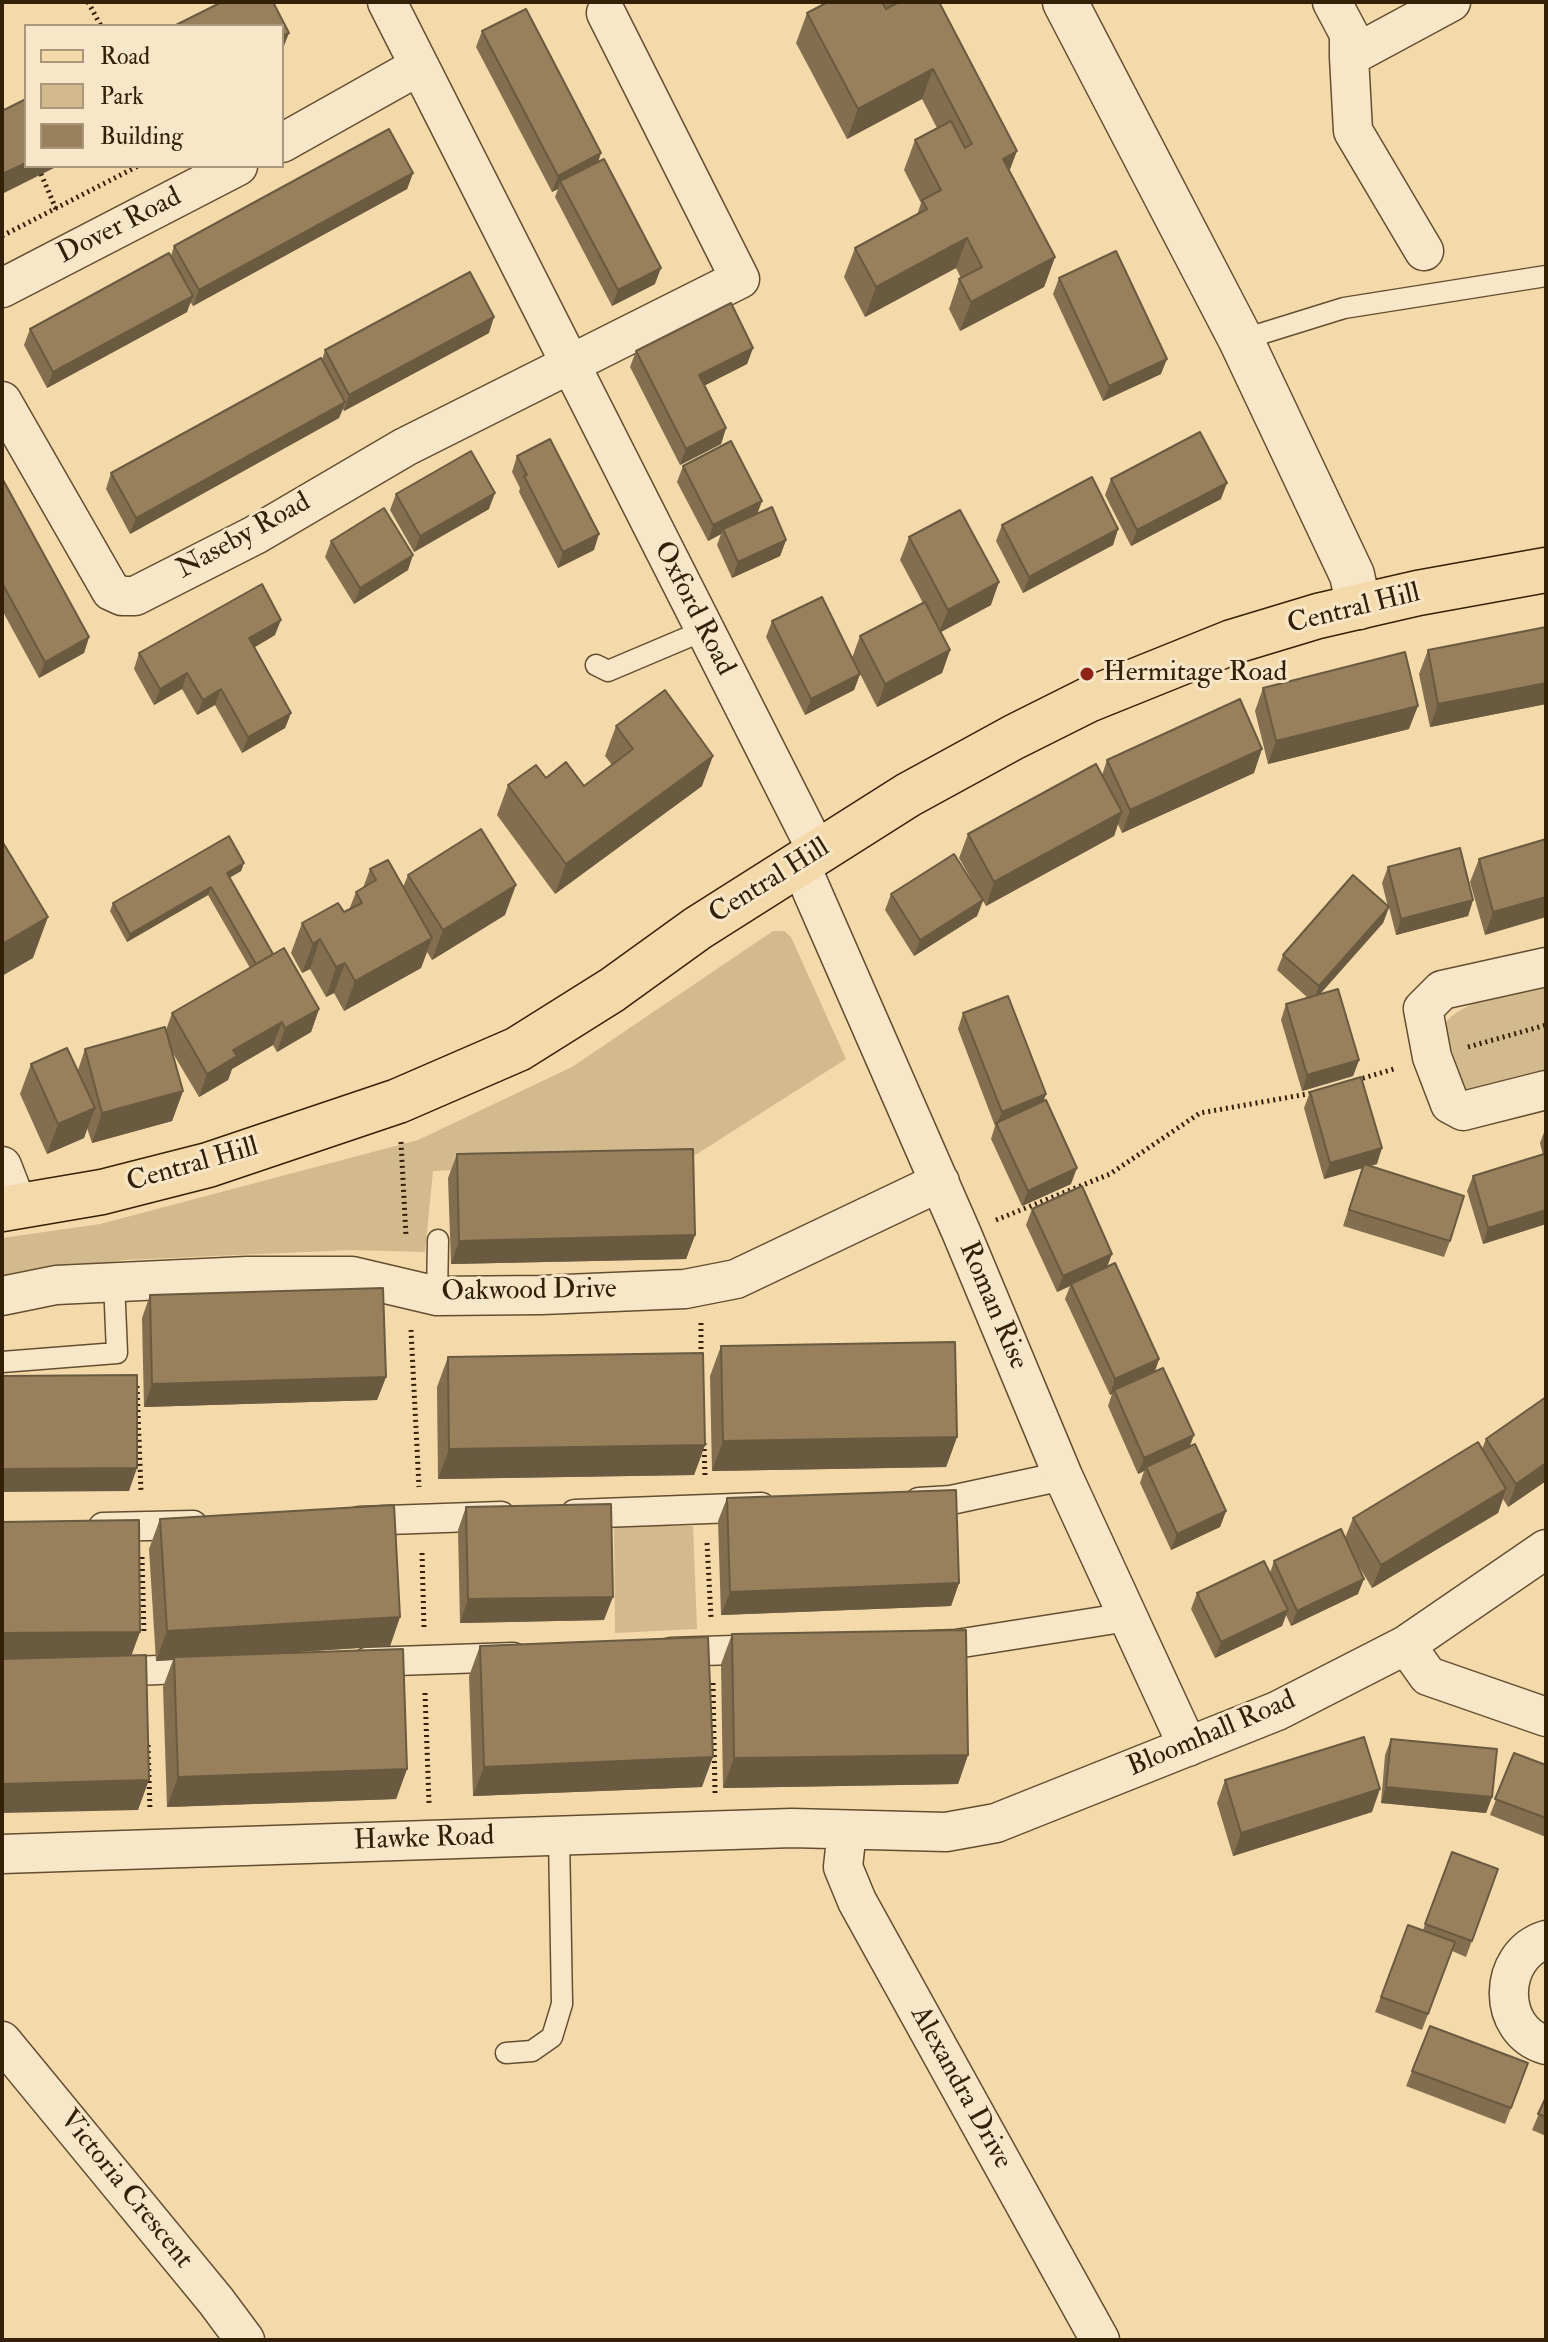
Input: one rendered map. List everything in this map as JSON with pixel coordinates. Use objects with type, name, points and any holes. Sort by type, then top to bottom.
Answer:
[{"type":"main road","name":"Central Hill","points":[[10,1208],[102,1192],[208,1165],[398,1101],[518,1049],[612,990],[698,928],[908,795],[1088,700],[1232,642],[1418,593],[1546,570]]},
{"type":"street","name":"Oxford Road","points":[[387,2],[705,630],[809,858]]},
{"type":"street","points":[[1066,2],[1241,340],[1352,575],[1359,607]]},
{"type":"street","points":[[1332,2],[1349,34],[1353,131],[1424,251]]},
{"type":"street","points":[[1349,57],[1451,2]]},
{"type":"street","points":[[569,364],[740,279],[606,13]]},
{"type":"street","points":[[284,142],[419,66]]},
{"type":"street","name":"Dover Road","points":[[5,280],[234,168]]},
{"type":"street","name":"Naseby Road","points":[[2,401],[111,591],[122,596],[135,596],[255,535],[405,447],[569,364]]},
{"type":"street","name":"Roman Rise","points":[[809,858],[1063,1476],[1188,1747]]},
{"type":"street","points":[[1546,967],[1442,990],[1423,1009],[1432,1057],[1450,1104],[1463,1111],[1546,1090]]},
{"type":"street","points":[[2,1166],[10,1208]]},
{"type":"street","name":"Oakwood Drive","points":[[2,1296],[56,1285],[247,1276],[352,1276],[423,1292],[685,1289],[736,1279],[940,1182]]},
{"type":"street","points":[[890,1503],[951,1500],[1063,1476]]},
{"type":"street","points":[[328,1521],[783,1507]]},
{"type":"street","points":[[80,1528],[219,1524]]},
{"type":"street","name":"Bloomhall Road","points":[[847,1830],[920,1833],[996,1823],[1188,1747],[1277,1711],[1406,1645],[1546,1549]]},
{"type":"street","points":[[911,1645],[956,1644],[1128,1617]]},
{"type":"street","points":[[1406,1645],[1428,1676],[1546,1717]]},
{"type":"street","points":[[652,1653],[789,1649]]},
{"type":"street","points":[[347,1663],[546,1656]]},
{"type":"street","points":[[82,1673],[238,1667]]},
{"type":"street","name":"Hawke Road","points":[[2,1854],[792,1828],[847,1830]]},
{"type":"street","name":"Alexandra Drive","points":[[847,1830],[843,1867],[857,1901],[1100,2340]]},
{"type":"street","points":[[1546,1940],[1525,1951],[1514,1966],[1508,1983],[1508,2001],[1514,2019],[1525,2033],[1546,2045]]},
{"type":"street","name":"Victoria Crescent","points":[[7,2058],[177,2253],[245,2340]]},
{"type":"lane","points":[[1241,340],[1344,308],[1546,276]]},
{"type":"lane","points":[[596,665],[608,671],[705,630]]},
{"type":"lane","points":[[423,1292],[438,1240]]},
{"type":"lane","points":[[2,1362],[117,1353],[114,1281]]},
{"type":"lane","points":[[506,2053],[532,2051],[552,2037],[562,2004],[559,1836]]},
{"type":"path","points":[[88,2],[100,24]]},
{"type":"path","points":[[2,236],[134,168]]},
{"type":"path","points":[[41,174],[56,209]]},
{"type":"path","points":[[1345,1084],[1546,1025]]},
{"type":"path","points":[[962,1234],[1110,1174],[1200,1113],[1316,1092]]},
{"type":"path","points":[[398,1101],[423,1292],[421,1519],[428,1757]]},
{"type":"path","points":[[701,1340],[702,1365]]},
{"type":"path","points":[[136,1371],[150,1779]]},
{"type":"path","points":[[704,1434],[705,1479]]},
{"type":"green space","points":[[773,931],[784,931],[791,937],[846,1059],[689,1159],[433,1171],[425,1252],[352,1250],[125,1260],[2,1278],[2,1238],[100,1224],[418,1140],[572,1067]]},
{"type":"green space","points":[[1546,982],[1546,1075],[1476,1096],[1464,1089],[1444,1025],[1462,1009],[1475,1003]]},
{"type":"green space","points":[[614,1526],[693,1526],[697,1629],[615,1633]]},
{"type":"building","points":[[222,2],[273,2],[289,33],[284,35],[284,24],[178,24]]},
{"type":"building","points":[[828,2],[882,2],[886,9],[899,2],[939,2],[1017,151],[1003,159],[1055,257],[971,302],[959,279],[982,267],[967,238],[876,287],[855,248],[927,209],[922,200],[941,190],[915,140],[951,121],[965,148],[972,144],[933,69],[858,109],[807,13]]},
{"type":"building","points":[[526,9],[601,153],[558,176],[482,31]]},
{"type":"building","points":[[24,100],[24,164],[2,174],[2,111]]},
{"type":"building","points":[[389,129],[413,173],[199,290],[174,246]]},
{"type":"building","points":[[604,159],[661,268],[618,290],[560,181]]},
{"type":"building","points":[[1116,251],[1167,359],[1109,386],[1059,278]]},
{"type":"building","points":[[169,253],[193,296],[53,372],[30,329]]},
{"type":"building","points":[[470,272],[494,317],[349,395],[325,350]]},
{"type":"building","points":[[731,303],[753,348],[699,375],[726,428],[686,449],[636,351]]},
{"type":"building","points":[[321,358],[345,402],[136,518],[111,473]]},
{"type":"building","points":[[1200,432],[1227,483],[1137,530],[1111,479]]},
{"type":"building","points":[[550,439],[599,534],[563,552],[517,456]]},
{"type":"building","points":[[731,441],[762,501],[713,525],[683,466]]},
{"type":"building","points":[[471,451],[495,493],[420,536],[396,494]]},
{"type":"building","points":[[1092,477],[1118,529],[1029,577],[1002,525]]},
{"type":"building","points":[[2,478],[89,637],[45,662],[2,583]]},
{"type":"building","points":[[772,507],[786,540],[738,562],[723,529]]},
{"type":"building","points":[[384,508],[413,555],[360,588],[331,541]]},
{"type":"building","points":[[960,510],[999,582],[948,610],[909,537]]},
{"type":"building","points":[[262,584],[281,620],[249,638],[291,713],[248,737],[221,689],[203,700],[187,673],[160,689],[139,653]]},
{"type":"building","points":[[822,597],[860,674],[811,699],[772,621]]},
{"type":"building","points":[[925,602],[950,650],[885,684],[860,636]]},
{"type":"building","points":[[1546,627],[1546,683],[1438,704],[1428,650]]},
{"type":"building","points":[[1405,652],[1418,706],[1276,741],[1263,688]]},
{"type":"building","points":[[665,690],[713,756],[566,864],[508,785],[536,765],[546,778],[566,762],[584,786],[633,749],[616,726]]},
{"type":"building","points":[[1240,699],[1262,749],[1130,810],[1107,760]]},
{"type":"building","points":[[1096,764],[1122,812],[994,882],[968,834]]},
{"type":"building","points":[[481,829],[516,885],[443,930],[408,875]]},
{"type":"building","points":[[229,836],[244,863],[227,873],[273,954],[256,964],[211,887],[130,934],[113,903]]},
{"type":"building","points":[[1546,839],[1546,897],[1493,912],[1479,859]]},
{"type":"building","points":[[2,841],[48,917],[2,944]]},
{"type":"building","points":[[1460,848],[1473,900],[1401,919],[1388,867]]},
{"type":"building","points":[[954,854],[983,900],[920,940],[891,894]]},
{"type":"building","points":[[388,860],[432,938],[355,981],[345,963],[336,967],[320,939],[313,944],[302,923],[338,903],[344,912],[362,903],[356,892],[376,880],[370,869]]},
{"type":"building","points":[[1353,875],[1389,907],[1319,986],[1283,955]]},
{"type":"building","points":[[284,948],[319,1009],[285,1028],[282,1022],[233,1050],[237,1056],[207,1074],[172,1013]]},
{"type":"building","points":[[1338,989],[1359,1060],[1307,1075],[1286,1004]]},
{"type":"building","points":[[1008,996],[1046,1094],[1002,1112],[963,1013]]},
{"type":"building","points":[[165,1027],[183,1091],[102,1113],[85,1049]]},
{"type":"building","points":[[67,1048],[95,1108],[58,1124],[31,1064]]},
{"type":"building","points":[[1361,1077],[1382,1148],[1330,1163],[1310,1092]]},
{"type":"building","points":[[1046,1100],[1077,1168],[1028,1191],[996,1123]]},
{"type":"building","points":[[693,1149],[695,1235],[459,1241],[457,1154]]},
{"type":"building","points":[[1544,1154],[1546,1210],[1488,1228],[1473,1176]]},
{"type":"building","points":[[1364,1164],[1464,1196],[1450,1241],[1349,1210]]},
{"type":"building","points":[[1082,1186],[1112,1254],[1063,1276],[1032,1209]]},
{"type":"building","points":[[1115,1263],[1159,1359],[1115,1379],[1071,1284]]},
{"type":"building","points":[[383,1288],[386,1377],[152,1384],[150,1295]]},
{"type":"building","points":[[955,1342],[957,1437],[723,1441],[721,1346]]},
{"type":"building","points":[[703,1353],[705,1445],[449,1449],[448,1357]]},
{"type":"building","points":[[1163,1368],[1194,1435],[1144,1458],[1114,1390]]},
{"type":"building","points":[[137,1375],[137,1468],[2,1469],[2,1376]]},
{"type":"building","points":[[1546,1397],[1546,1463],[1516,1484],[1486,1439]]},
{"type":"building","points":[[1478,1442],[1506,1489],[1381,1565],[1353,1518]]},
{"type":"building","points":[[1195,1444],[1226,1511],[1177,1534],[1146,1467]]},
{"type":"building","points":[[956,1490],[959,1583],[730,1592],[727,1498]]},
{"type":"building","points":[[611,1504],[613,1597],[468,1599],[466,1507]]},
{"type":"building","points":[[394,1505],[400,1617],[167,1631],[160,1519]]},
{"type":"building","points":[[139,1520],[140,1632],[2,1633],[2,1522]]},
{"type":"building","points":[[1341,1529],[1364,1579],[1297,1611],[1274,1561]]},
{"type":"building","points":[[1264,1561],[1288,1610],[1221,1642],[1197,1593]]},
{"type":"building","points":[[966,1630],[968,1755],[734,1758],[732,1634]]},
{"type":"building","points":[[708,1637],[713,1757],[484,1767],[480,1646]]},
{"type":"building","points":[[403,1649],[407,1769],[178,1777],[174,1657]]},
{"type":"building","points":[[146,1655],[149,1780],[2,1784],[2,1659]]},
{"type":"building","points":[[1364,1737],[1380,1789],[1241,1833],[1225,1780]]},
{"type":"building","points":[[1391,1739],[1497,1749],[1492,1797],[1386,1787]]},
{"type":"building","points":[[1514,1753],[1546,1765],[1546,1818],[1495,1799]]},
{"type":"building","points":[[1452,1852],[1498,1869],[1472,1941],[1425,1924]]},
{"type":"building","points":[[1408,1925],[1455,1942],[1428,2014],[1381,1997]]},
{"type":"building","points":[[1430,2026],[1528,2063],[1511,2108],[1412,2071]]},
{"type":"building","points":[[1546,2097],[1546,2117],[1538,2114]]},
{"type":"place","name":"Hermitage Road","points":[[1087,674]]}]
